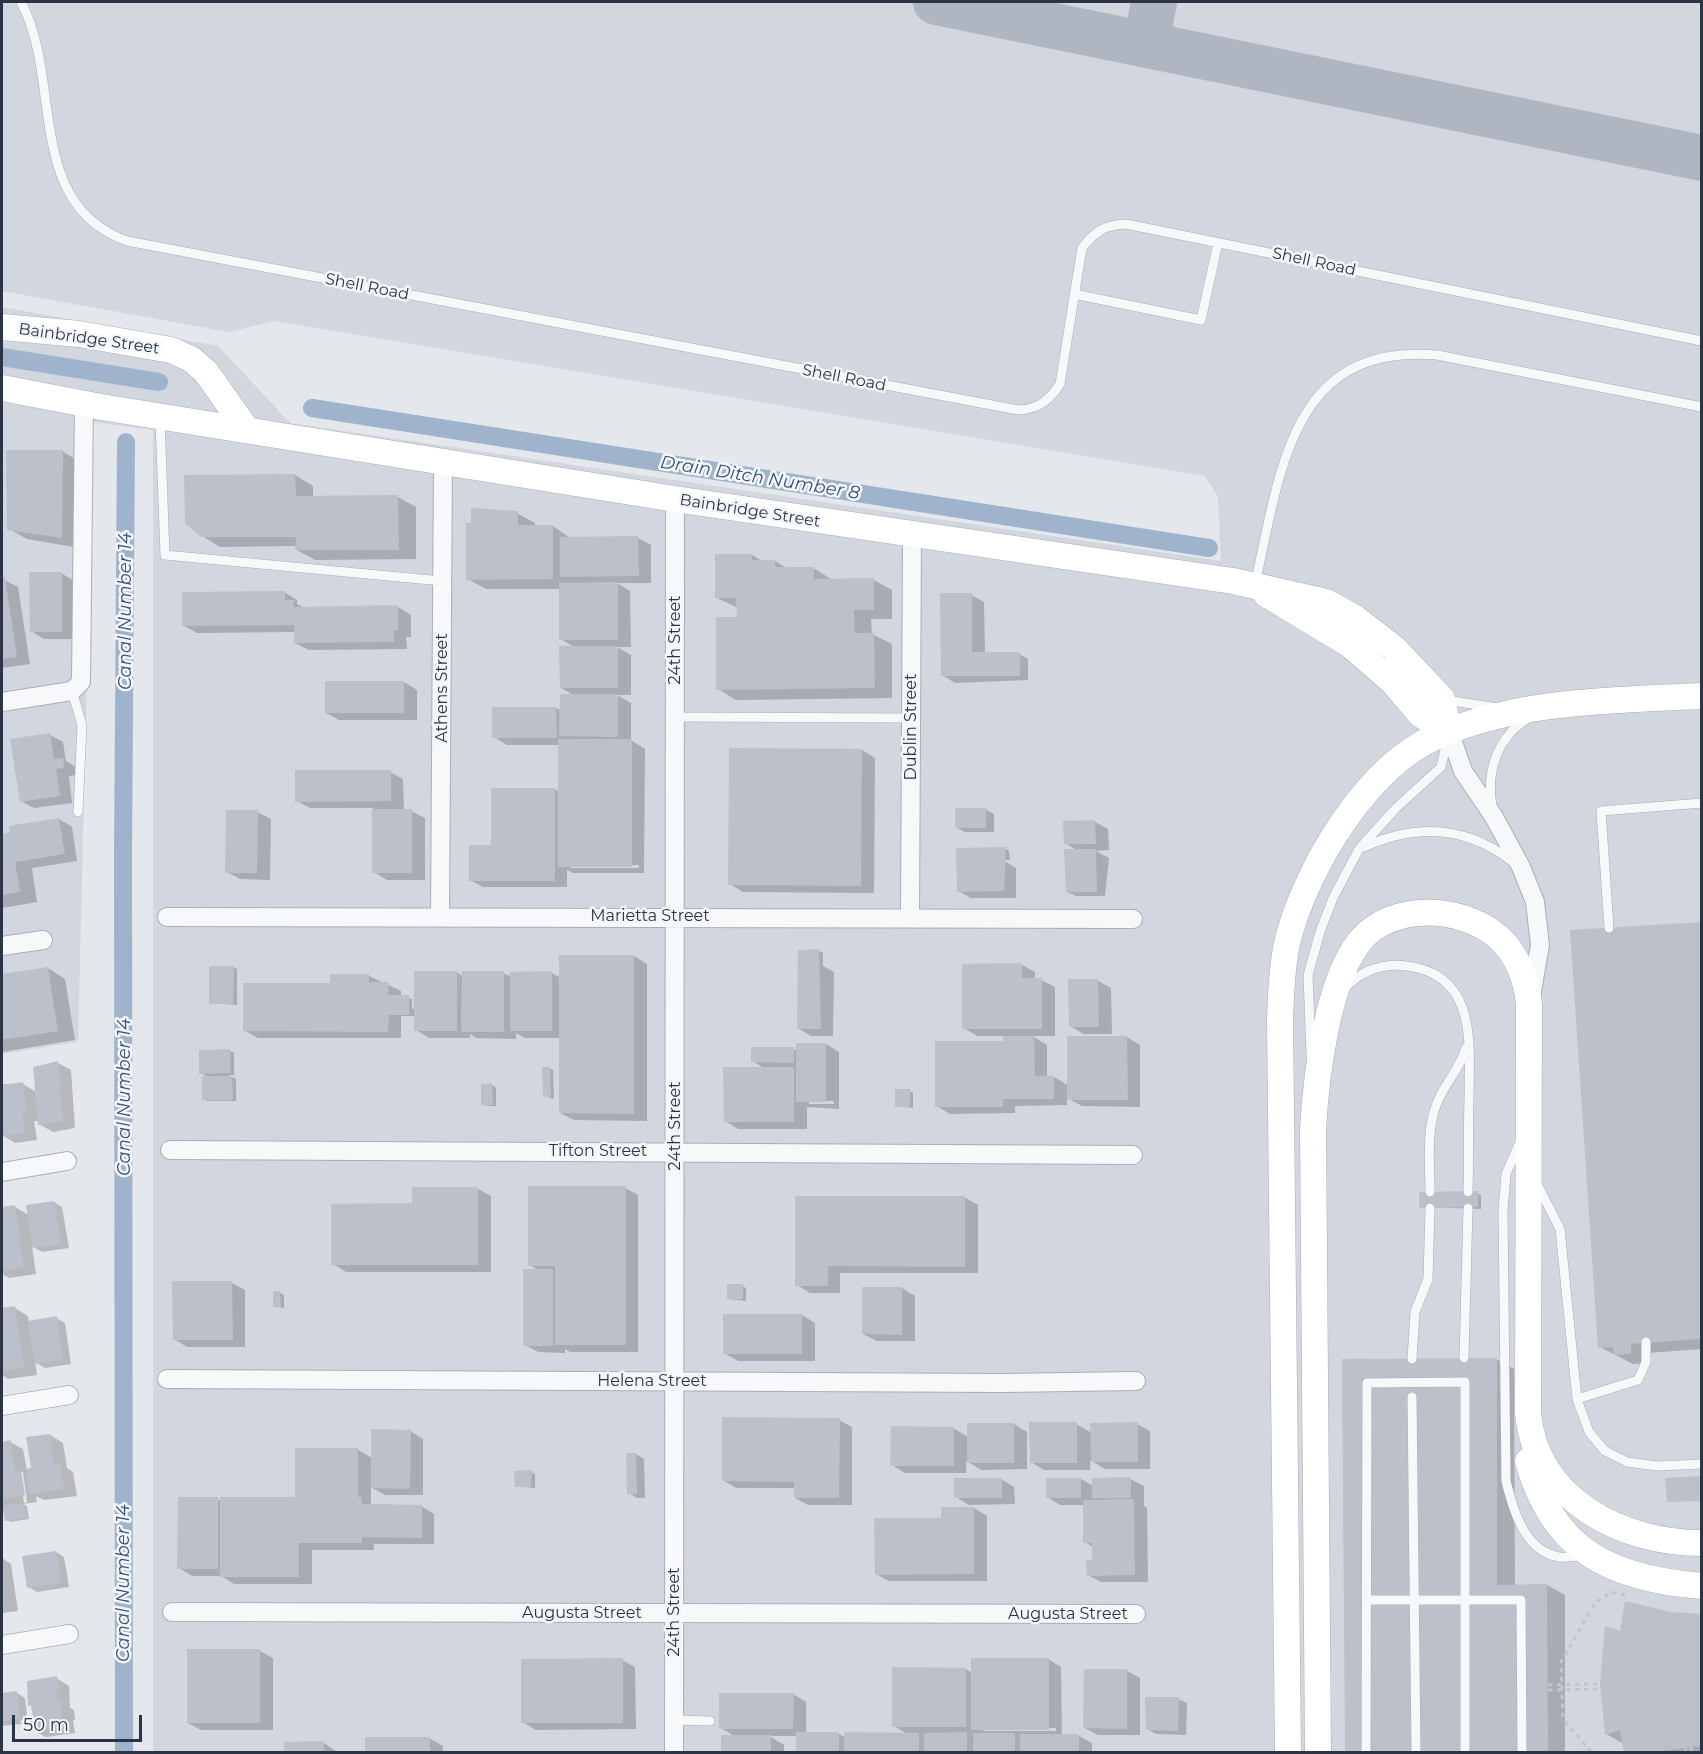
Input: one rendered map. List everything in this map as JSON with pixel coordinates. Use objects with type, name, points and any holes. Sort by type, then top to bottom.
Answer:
[{"type":"main road","name":"Bainbridge Street","points":[[2,327],[79,334],[171,350],[191,359],[206,372],[247,430]]},
{"type":"main road","name":"Bainbridge Street","points":[[2,388],[159,417],[675,499],[912,536],[1233,581],[1255,587],[1356,634],[1394,648],[1442,699]]},
{"type":"main road","name":"Bainbridge Street","points":[[1356,634],[1421,715],[1449,731]]},
{"type":"main road","points":[[1288,1752],[1280,1021],[1284,957],[1292,926],[1310,878],[1355,808],[1376,782],[1405,756],[1449,731],[1518,712],[1553,706],[1701,696]]},
{"type":"main road","points":[[1442,699],[1449,731]]},
{"type":"main road","points":[[1318,1752],[1314,1112],[1321,1056],[1345,968],[1362,939],[1396,918],[1419,913],[1452,915],[1486,928],[1499,938],[1512,954],[1525,979],[1529,1005],[1529,1427],[1541,1460],[1554,1481],[1576,1502],[1606,1522],[1643,1536],[1701,1543]]},
{"type":"main road","points":[[1528,1356],[1524,1426],[1531,1472],[1558,1525],[1590,1556],[1618,1571],[1701,1586]]},
{"type":"street","points":[[2,702],[72,691],[81,682],[83,664],[84,403]]},
{"type":"street","name":"Athens Street","points":[[440,916],[443,461]]},
{"type":"street","name":"24th Street","points":[[674,1752],[675,499]]},
{"type":"street","name":"Dublin Street","points":[[910,918],[912,536]]},
{"type":"street","points":[[1449,731],[1463,771],[1494,817],[1521,867],[1535,902],[1540,928],[1537,968],[1529,1005]]},
{"type":"street","name":"Marietta Street","points":[[167,917],[675,916],[1134,919]]},
{"type":"street","points":[[2,946],[44,940]]},
{"type":"street","name":"Tifton Street","points":[[170,1150],[1133,1155]]},
{"type":"street","points":[[2,1172],[67,1161]]},
{"type":"street","name":"Helena Street","points":[[167,1379],[1136,1381]]},
{"type":"street","points":[[2,1406],[69,1395]]},
{"type":"street","name":"Augusta Street","points":[[172,1612],[1136,1614]]},
{"type":"street","points":[[2,1645],[69,1634]]},
{"type":"lane","name":"Shell Road","points":[[21,2],[34,33],[58,172],[75,205],[107,234],[127,241],[1018,411],[1039,406],[1052,396],[1060,384],[1082,248],[1093,234],[1109,225],[1126,224],[1701,341]]},
{"type":"lane","points":[[1074,294],[1201,320],[1218,243]]},
{"type":"lane","points":[[1255,587],[1291,436],[1305,412],[1325,387],[1340,376],[1364,365],[1410,353],[1437,355],[1701,407]]},
{"type":"lane","points":[[159,417],[165,555],[442,580]]},
{"type":"lane","points":[[72,691],[82,725],[78,812]]},
{"type":"lane","points":[[1442,699],[1518,712]]},
{"type":"lane","points":[[1494,817],[1491,780],[1501,744],[1517,725],[1553,706]]},
{"type":"lane","points":[[675,717],[911,718]]},
{"type":"lane","points":[[1314,1112],[1308,975],[1333,898],[1359,849],[1396,808],[1441,767],[1449,731]]},
{"type":"lane","points":[[1609,928],[1601,811],[1701,803]]},
{"type":"lane","points":[[1359,849],[1387,837],[1443,831],[1471,836],[1493,846],[1521,867]]},
{"type":"lane","points":[[1333,1008],[1343,990],[1365,972],[1379,966],[1412,967],[1442,980],[1453,991],[1467,1017],[1470,1038],[1468,1192]]},
{"type":"lane","points":[[1430,1192],[1433,1115],[1441,1094],[1460,1065],[1470,1038]]},
{"type":"lane","points":[[1530,1121],[1506,1174],[1503,1210],[1506,1480],[1513,1510],[1532,1542],[1557,1557],[1590,1556]]},
{"type":"lane","points":[[1530,1169],[1560,1229],[1577,1399],[1589,1432],[1605,1451],[1626,1462],[1657,1466],[1701,1464]]},
{"type":"lane","points":[[1412,1359],[1415,1312],[1428,1279],[1430,1208]]},
{"type":"lane","points":[[1464,1358],[1468,1208]]},
{"type":"lane","points":[[1577,1399],[1638,1380],[1646,1362],[1646,1342]]},
{"type":"lane","points":[[1366,1752],[1367,1383],[1465,1382],[1465,1752]]},
{"type":"lane","points":[[1412,1396],[1416,1752]]},
{"type":"lane","points":[[1367,1600],[1521,1600],[1522,1752]]},
{"type":"lane","points":[[674,1720],[710,1720]]},
{"type":"path","points":[[1591,1752],[1563,1719],[1561,1662],[1595,1603],[1611,1592],[1631,1597]]},
{"type":"path","points":[[1548,1684],[1600,1687],[1548,1690]]},
{"type":"path","points":[[1685,1747],[1686,1752]]},
{"type":"path","points":[[1691,1747],[1691,1752]]},
{"type":"shaded area","points":[[2,2],[1701,2],[1701,1752],[153,1752],[153,430],[93,422],[78,1042],[2,1054],[2,307],[218,346],[290,423],[1221,561],[1218,497],[1205,476],[274,321],[229,332],[2,291]]},
{"type":"building","points":[[6,450],[63,450],[62,538],[7,530]]},
{"type":"building","points":[[295,474],[296,496],[398,495],[399,550],[295,550],[296,537],[201,537],[185,523],[184,475]]},
{"type":"building","points":[[471,508],[518,511],[518,525],[553,525],[553,579],[466,580],[466,523],[471,523]]},
{"type":"building","points":[[638,536],[639,576],[560,577],[560,537]]},
{"type":"building","points":[[715,554],[752,554],[752,560],[775,560],[775,567],[814,567],[814,579],[874,578],[874,610],[854,610],[855,633],[874,633],[875,688],[716,690],[716,617],[737,617],[736,598],[715,598]]},
{"type":"building","points":[[29,572],[62,572],[62,632],[30,632]]},
{"type":"building","points":[[5,577],[17,657],[2,659],[2,578]]},
{"type":"building","points":[[618,582],[618,640],[559,640],[559,583]]},
{"type":"building","points":[[285,591],[285,600],[294,600],[293,607],[398,605],[398,630],[394,630],[394,642],[294,643],[294,625],[182,626],[182,592]]},
{"type":"building","points":[[940,593],[972,593],[972,652],[1020,652],[1020,676],[941,676]]},
{"type":"building","points":[[559,646],[618,646],[618,688],[560,688]]},
{"type":"building","points":[[325,681],[404,681],[404,713],[325,713]]},
{"type":"building","points":[[560,694],[618,694],[618,737],[559,736]]},
{"type":"building","points":[[492,707],[556,707],[557,738],[492,738]]},
{"type":"building","points":[[50,733],[54,759],[63,758],[64,768],[56,769],[60,796],[20,802],[10,739]]},
{"type":"building","points":[[558,739],[632,739],[632,867],[558,867]]},
{"type":"building","points":[[729,748],[862,749],[861,886],[728,885]]},
{"type":"building","points":[[295,770],[391,770],[391,801],[295,802]]},
{"type":"building","points":[[491,788],[555,788],[555,881],[469,881],[469,845],[491,845]]},
{"type":"building","points":[[955,808],[986,808],[986,828],[955,828]]},
{"type":"building","points":[[372,809],[412,809],[412,873],[372,873]]},
{"type":"building","points":[[226,810],[258,810],[257,873],[225,873]]},
{"type":"building","points":[[59,818],[65,854],[15,862],[20,892],[2,895],[2,834],[10,832],[9,826]]},
{"type":"building","points":[[1095,820],[1096,844],[1064,844],[1063,821]]},
{"type":"building","points":[[1006,847],[1004,891],[957,892],[956,848]]},
{"type":"building","points":[[1064,849],[1096,849],[1097,892],[1066,892]]},
{"type":"building","points":[[1702,922],[1702,1343],[1699,1339],[1631,1344],[1631,1354],[1614,1355],[1613,1347],[1598,1348],[1570,930]]},
{"type":"building","points":[[819,949],[821,1029],[797,1029],[798,950]]},
{"type":"building","points":[[559,955],[634,955],[634,1114],[559,1113]]},
{"type":"building","points":[[1022,963],[1022,978],[1042,978],[1042,1029],[962,1029],[962,964]]},
{"type":"building","points":[[209,966],[234,966],[233,1004],[209,1004]]},
{"type":"building","points":[[48,967],[58,1031],[2,1040],[2,974]]},
{"type":"building","points":[[414,971],[457,971],[457,1031],[414,1031]]},
{"type":"building","points":[[462,971],[504,971],[504,1032],[461,1032]]},
{"type":"building","points":[[552,971],[552,1031],[510,1031],[510,972]]},
{"type":"building","points":[[330,974],[369,974],[369,982],[389,982],[388,995],[409,995],[409,1015],[389,1015],[388,1032],[243,1031],[243,983],[330,983]]},
{"type":"building","points":[[1068,979],[1098,979],[1099,1027],[1069,1027]]},
{"type":"building","points":[[1003,1036],[1034,1036],[1035,1076],[1054,1076],[1054,1099],[1003,1099],[1003,1107],[935,1107],[935,1041],[1003,1041]]},
{"type":"building","points":[[1067,1036],[1127,1036],[1128,1100],[1067,1100]]},
{"type":"building","points":[[796,1043],[826,1043],[826,1102],[796,1102]]},
{"type":"building","points":[[751,1047],[794,1047],[794,1063],[751,1062]]},
{"type":"building","points":[[230,1049],[231,1073],[199,1074],[199,1050]]},
{"type":"building","points":[[58,1061],[63,1121],[38,1125],[33,1067]]},
{"type":"building","points":[[542,1067],[550,1067],[551,1097],[543,1097]]},
{"type":"building","points":[[723,1067],[794,1067],[794,1122],[724,1122]]},
{"type":"building","points":[[202,1076],[232,1076],[233,1100],[202,1100]]},
{"type":"building","points":[[23,1082],[27,1114],[22,1114],[25,1133],[2,1136],[2,1085]]},
{"type":"building","points":[[481,1084],[492,1084],[493,1105],[481,1105]]},
{"type":"building","points":[[895,1089],[910,1089],[910,1107],[895,1107]]},
{"type":"building","points":[[528,1186],[626,1186],[626,1345],[555,1345],[555,1266],[528,1266]]},
{"type":"building","points":[[412,1187],[478,1187],[478,1265],[331,1265],[331,1204],[412,1203]]},
{"type":"building","points":[[1478,1191],[1478,1207],[1419,1208],[1419,1192]]},
{"type":"building","points":[[795,1196],[965,1196],[965,1267],[828,1266],[828,1286],[795,1286]]},
{"type":"building","points":[[54,1201],[61,1244],[33,1248],[26,1205]]},
{"type":"building","points":[[15,1205],[24,1267],[2,1271],[2,1207]]},
{"type":"building","points":[[523,1269],[553,1269],[553,1346],[523,1346]]},
{"type":"building","points":[[172,1281],[232,1281],[233,1340],[173,1340]]},
{"type":"building","points":[[727,1284],[743,1284],[743,1299],[727,1299]]},
{"type":"building","points":[[862,1287],[902,1287],[902,1335],[862,1334]]},
{"type":"building","points":[[273,1291],[280,1291],[281,1307],[273,1307]]},
{"type":"building","points":[[15,1306],[24,1368],[2,1371],[2,1308]]},
{"type":"building","points":[[723,1314],[802,1314],[802,1354],[723,1354]]},
{"type":"building","points":[[57,1316],[63,1359],[35,1364],[28,1321]]},
{"type":"building","points":[[1497,1358],[1497,1585],[1547,1584],[1548,1752],[1345,1752],[1342,1359]]},
{"type":"building","points":[[722,1417],[840,1418],[839,1498],[794,1498],[794,1482],[722,1481]]},
{"type":"building","points":[[1029,1422],[1077,1422],[1077,1463],[1030,1463]]},
{"type":"building","points":[[1138,1422],[1138,1462],[1091,1462],[1090,1423]]},
{"type":"building","points":[[967,1423],[1014,1423],[1014,1463],[967,1463]]},
{"type":"building","points":[[891,1426],[954,1427],[954,1466],[890,1466]]},
{"type":"building","points":[[371,1429],[411,1430],[410,1489],[371,1488]]},
{"type":"building","points":[[50,1434],[54,1464],[60,1463],[64,1489],[30,1494],[26,1469],[31,1468],[26,1437]]},
{"type":"building","points":[[11,1440],[15,1470],[21,1469],[25,1495],[2,1499],[2,1442]]},
{"type":"building","points":[[295,1448],[358,1448],[358,1497],[362,1497],[362,1504],[422,1505],[422,1538],[362,1537],[362,1543],[299,1543],[299,1577],[220,1577],[220,1497],[295,1497]]},
{"type":"building","points":[[626,1453],[636,1453],[637,1494],[627,1494]]},
{"type":"building","points":[[532,1470],[531,1487],[515,1487],[514,1471]]},
{"type":"building","points":[[1702,1476],[1702,1501],[1667,1502],[1665,1478]]},
{"type":"building","points":[[1131,1477],[1131,1498],[1092,1498],[1092,1478]]},
{"type":"building","points":[[954,1478],[1002,1478],[1002,1498],[954,1498]]},
{"type":"building","points":[[1046,1478],[1081,1478],[1081,1498],[1046,1498]]},
{"type":"building","points":[[178,1497],[218,1497],[218,1569],[177,1569]]},
{"type":"building","points":[[1134,1499],[1135,1575],[1087,1576],[1086,1560],[1092,1560],[1092,1543],[1083,1543],[1083,1500]]},
{"type":"building","points":[[24,1503],[26,1517],[5,1521],[2,1506]]},
{"type":"building","points":[[941,1507],[974,1507],[974,1574],[875,1575],[874,1518],[941,1518]]},
{"type":"building","points":[[56,1551],[61,1582],[27,1588],[22,1556]]},
{"type":"building","points":[[1625,1601],[1671,1612],[1702,1614],[1702,1746],[1653,1752],[1624,1752],[1620,1730],[1605,1735],[1600,1684],[1605,1626],[1620,1631]]},
{"type":"building","points":[[187,1649],[260,1649],[260,1723],[187,1723]]},
{"type":"building","points":[[623,1658],[623,1723],[521,1723],[521,1659]]},
{"type":"building","points":[[971,1658],[1049,1658],[1049,1730],[971,1730]]},
{"type":"building","points":[[892,1667],[966,1668],[966,1727],[892,1727]]},
{"type":"building","points":[[1084,1669],[1127,1669],[1127,1729],[1083,1728]]},
{"type":"building","points":[[57,1676],[57,1701],[61,1701],[62,1726],[31,1730],[29,1718],[33,1717],[31,1705],[28,1706],[27,1681]]},
{"type":"building","points":[[17,1691],[20,1719],[2,1721],[2,1693]]},
{"type":"building","points":[[719,1693],[794,1693],[793,1729],[719,1729]]},
{"type":"building","points":[[1145,1697],[1179,1697],[1178,1731],[1146,1730]]},
{"type":"building","points":[[796,1732],[839,1732],[839,1752],[796,1752]]},
{"type":"building","points":[[844,1732],[919,1733],[919,1752],[844,1752]]},
{"type":"building","points":[[967,1732],[967,1752],[924,1752],[924,1733]]},
{"type":"building","points":[[973,1733],[1015,1733],[1015,1752],[973,1752]]},
{"type":"building","points":[[1020,1734],[1079,1734],[1079,1752],[1020,1752]]},
{"type":"building","points":[[721,1735],[771,1735],[771,1752],[721,1752]]},
{"type":"building","points":[[365,1737],[430,1737],[430,1752],[365,1752]]},
{"type":"building","points":[[324,1741],[324,1752],[284,1752],[284,1742]]},
{"type":"waterway","name":"Drain Ditch Number 8","points":[[2,357],[159,382]]},
{"type":"waterway","name":"Drain Ditch Number 8","points":[[312,408],[1209,548]]},
{"type":"waterway","name":"Canal Number 14","points":[[124,1752],[123,851],[126,442]]},
{"type":"taxiway","points":[[936,2],[1702,158]]},
{"type":"taxiway","points":[[1146,44],[1154,2]]}]
